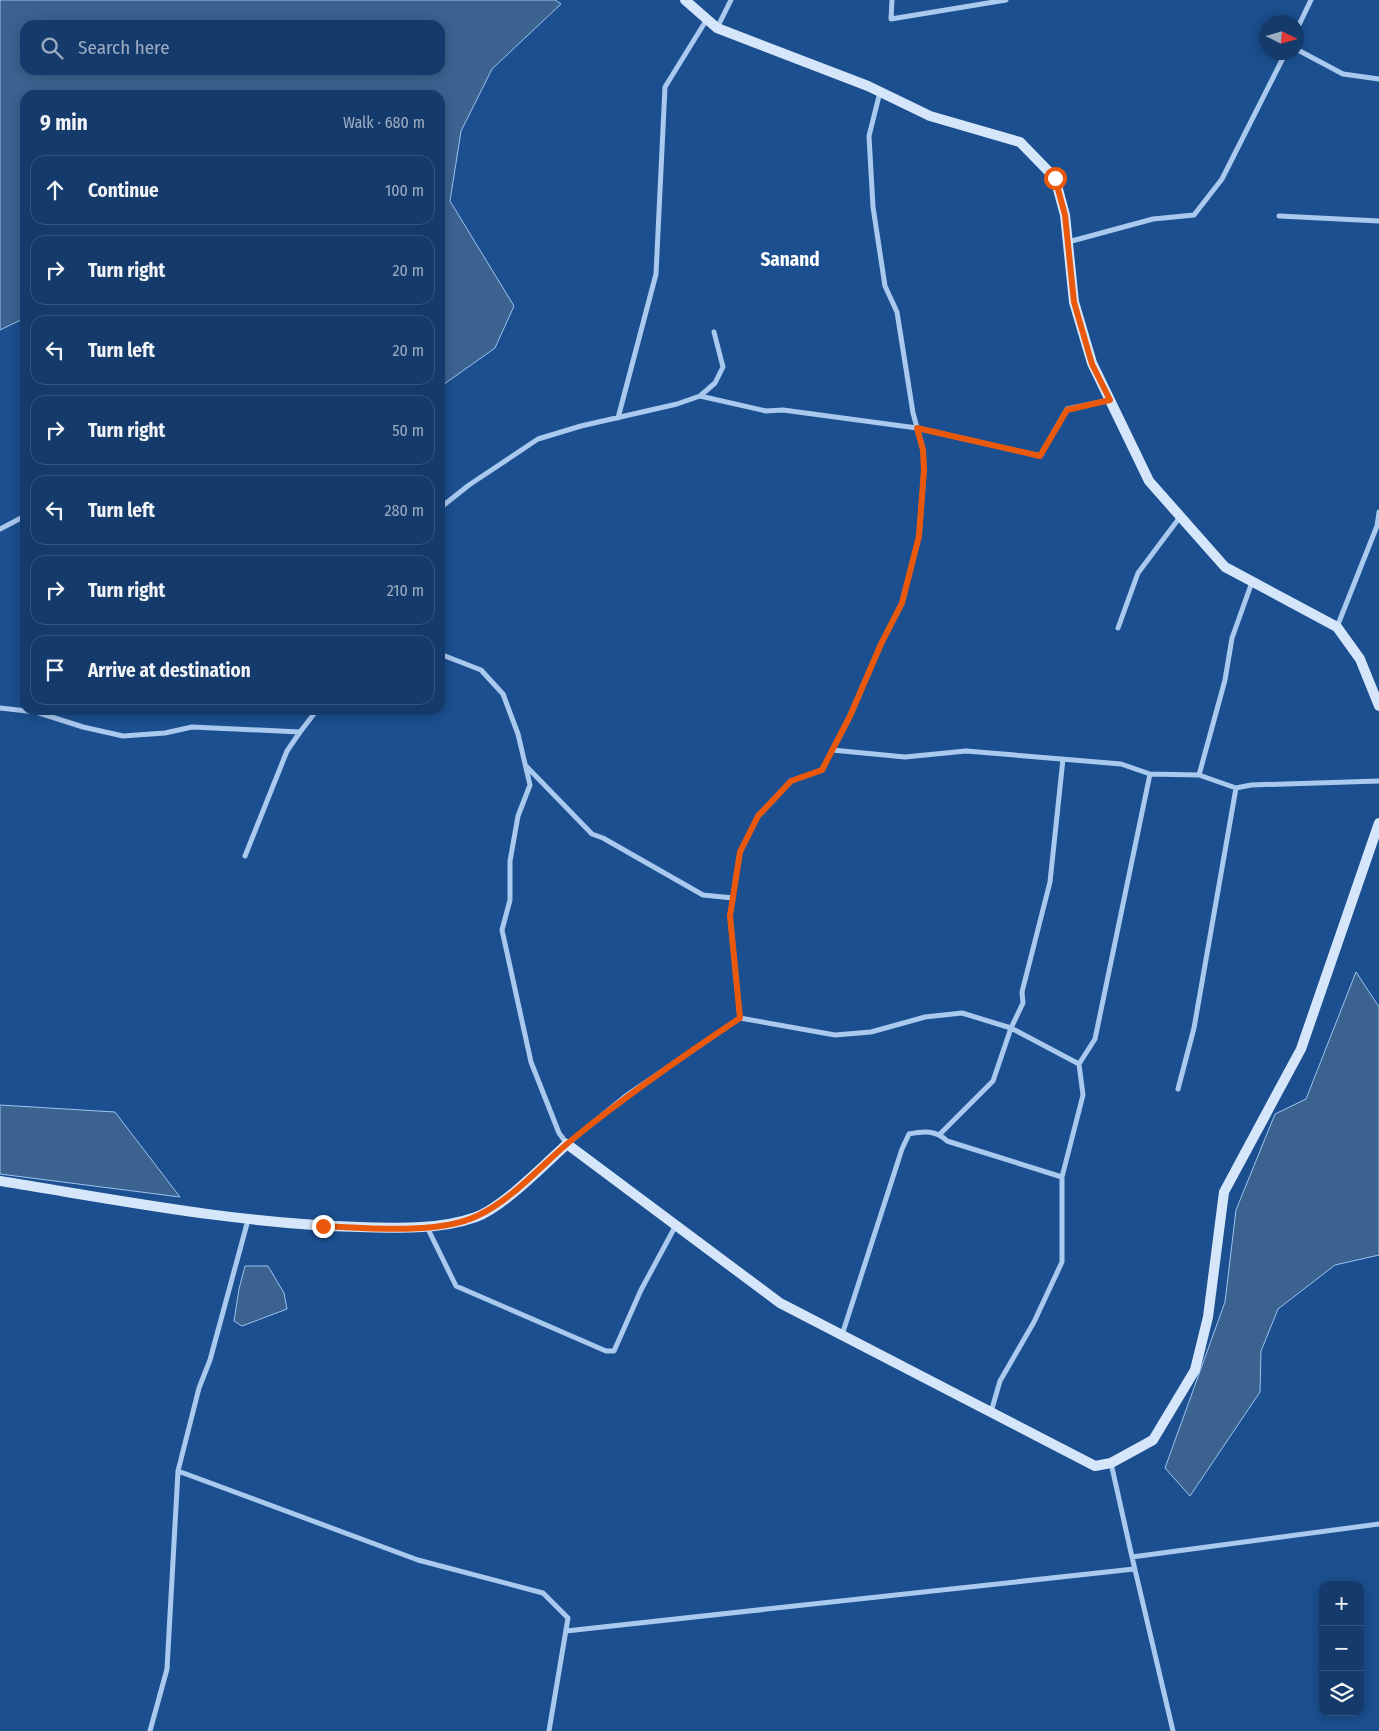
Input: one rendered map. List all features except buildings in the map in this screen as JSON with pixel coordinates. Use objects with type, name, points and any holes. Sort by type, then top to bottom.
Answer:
[{"type":"street","points":[[685,0],[717,28],[880,92],[930,116],[1020,142],[1055,178],[1065,215],[1074,302],[1092,364],[1149,481],[1226,567],[1336,627],[1360,659],[1379,706]]},
{"type":"street","points":[[717,28],[731,0]]},
{"type":"street","points":[[892,0],[891,19],[1006,0]]},
{"type":"street","points":[[1304,15],[1311,0]]},
{"type":"street","points":[[618,418],[656,274],[665,87],[707,19]]},
{"type":"street","points":[[1304,53],[1343,74],[1379,79]]},
{"type":"street","points":[[1068,242],[1152,219],[1194,215],[1222,179],[1282,60]]},
{"type":"street","points":[[740,1018],[730,916],[740,852],[758,816],[791,781],[822,770],[902,603],[919,536],[924,470],[923,450],[913,413],[897,312],[885,286],[873,208],[869,136],[880,92]]},
{"type":"street","points":[[1279,216],[1379,221]]},
{"type":"street","points":[[445,504],[469,485],[538,439],[677,404],[700,396],[714,383],[723,367],[714,332]]},
{"type":"street","points":[[700,396],[766,411],[783,410],[917,428],[1040,456],[1067,410],[1110,400]]},
{"type":"street","points":[[1336,627],[1378,526],[1379,512]]},
{"type":"street","points":[[1118,628],[1138,573],[1180,517]]},
{"type":"street","points":[[0,530],[20,519]]},
{"type":"street","points":[[1199,775],[1225,680],[1232,638],[1252,581]]},
{"type":"street","points":[[445,656],[480,670],[504,694],[518,734],[530,785],[518,816],[510,861],[510,900],[502,930],[531,1062],[559,1133],[567,1144],[780,1303],[1094,1466],[1111,1463],[1153,1440],[1195,1370],[1208,1317],[1224,1192],[1301,1050],[1379,823]]},
{"type":"street","points":[[0,708],[20,710]]},
{"type":"street","points":[[45,715],[83,728],[123,736],[165,733],[192,727],[300,732]]},
{"type":"street","points":[[245,856],[287,751],[313,715]]},
{"type":"street","points":[[832,750],[905,757],[966,750],[1121,764],[1150,774],[1199,775],[1236,788],[1251,784],[1379,781]]},
{"type":"street","points":[[940,1134],[993,1081],[1010,1028],[1023,1003],[1022,992],[1050,882],[1063,759]]},
{"type":"street","points":[[525,766],[592,834],[703,896],[733,898]]},
{"type":"street","points":[[991,1412],[1000,1381],[1034,1322],[1062,1262],[1062,1177],[1083,1095],[1079,1064],[1095,1039],[1150,774]]},
{"type":"street","points":[[1178,1089],[1194,1028],[1236,788]]},
{"type":"street","points":[[0,1182],[248,1220],[323,1226],[398,1228],[427,1226],[477,1217],[510,1195],[567,1144],[627,1095],[740,1018],[835,1035],[871,1032],[925,1017],[962,1013],[1010,1028],[1079,1064]]},
{"type":"street","points":[[842,1335],[902,1148],[909,1134],[922,1131],[940,1134],[947,1141],[1062,1177]]},
{"type":"street","points":[[150,1731],[167,1669],[178,1471],[248,1220]]},
{"type":"street","points":[[427,1226],[456,1286],[606,1350],[614,1351],[641,1290],[676,1225]]},
{"type":"street","points":[[1111,1463],[1172,1731]]},
{"type":"street","points":[[178,1471],[418,1560],[543,1593],[568,1618],[549,1731]]},
{"type":"street","points":[[1132,1558],[1379,1524]]},
{"type":"street","points":[[566,1631],[1134,1569]]},
{"type":"water","points":[[0,0],[555,0],[561,4],[492,69],[461,131],[450,201],[514,306],[495,348],[445,383],[445,90],[20,90],[20,320],[0,330]]},
{"type":"water","points":[[1356,972],[1379,1007],[1379,1255],[1335,1265],[1278,1309],[1261,1351],[1260,1392],[1190,1496],[1165,1468],[1225,1302],[1236,1210],[1275,1114],[1306,1099]]},
{"type":"water","points":[[0,1105],[115,1112],[180,1197],[0,1174]]},
{"type":"water","points":[[245,1266],[268,1266],[284,1293],[287,1309],[242,1326],[234,1321]]},
{"type":"district","name":"Sanand","points":[[790,259]]},
{"type":"route","points":[[323,1226],[398,1228],[442,1225],[477,1217],[510,1195],[567,1144],[627,1095],[740,1018],[730,916],[740,852],[758,816],[791,781],[822,770],[850,716],[881,644],[902,603],[919,536],[924,470],[923,450],[917,428],[1040,456],[1067,410],[1110,400],[1092,364],[1074,302],[1065,215],[1055,178]]}]
